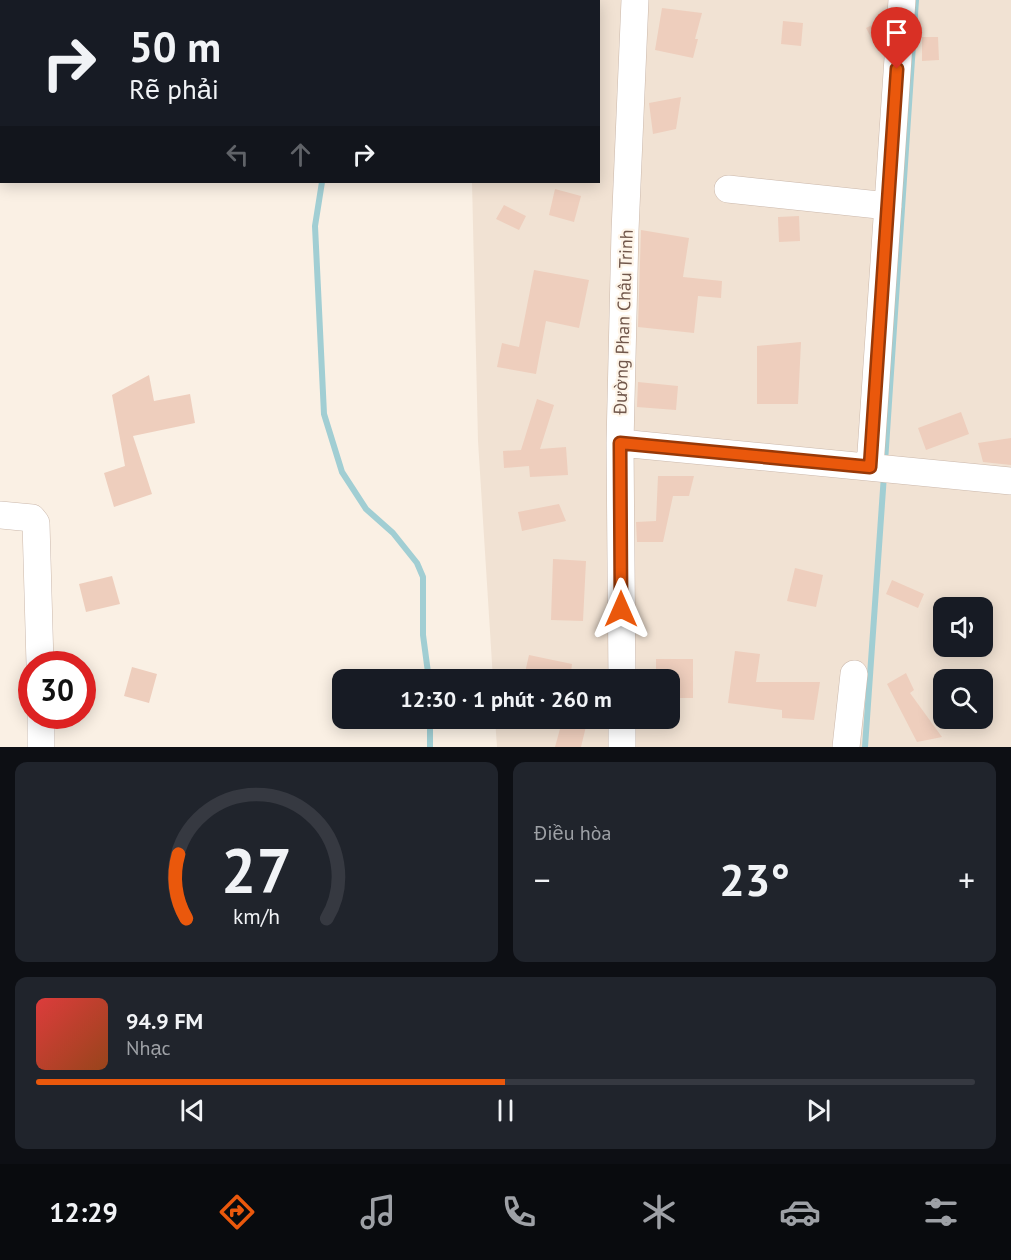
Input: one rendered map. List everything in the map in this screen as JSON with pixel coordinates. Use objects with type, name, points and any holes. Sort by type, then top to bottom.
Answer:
[{"type":"street","name":"Đường Phan Châu Trinh","points":[[622,669],[620,443],[635,0]]},
{"type":"street","points":[[880,468],[888,206],[902,0]]},
{"type":"street","points":[[728,189],[888,206]]},
{"type":"street","points":[[620,443],[1011,481]]},
{"type":"street","points":[[0,515],[32,518],[36,523],[40,651]]},
{"type":"street","points":[[846,747],[854,674]]},
{"type":"street","points":[[41,729],[41,747]]},
{"type":"street","points":[[622,729],[622,747]]},
{"type":"shaded area","points":[[600,0],[1011,0],[1011,747],[497,747],[496,729],[680,729],[680,669],[492,669],[478,441],[472,183],[600,183]]},
{"type":"building","points":[[662,8],[702,13],[693,58],[655,50]]},
{"type":"building","points":[[882,20],[883,49],[878,51],[866,28]]},
{"type":"building","points":[[783,21],[803,23],[801,46],[781,44]]},
{"type":"building","points":[[922,37],[938,37],[939,60],[922,61]]},
{"type":"building","points":[[681,97],[676,129],[653,134],[649,103]]},
{"type":"building","points":[[555,189],[581,196],[574,222],[549,215]]},
{"type":"building","points":[[504,205],[526,216],[519,230],[496,219]]},
{"type":"building","points":[[799,216],[800,241],[779,242],[778,217]]},
{"type":"building","points":[[641,230],[689,238],[683,277],[722,281],[721,298],[698,296],[694,333],[638,327]]},
{"type":"building","points":[[534,270],[589,280],[579,328],[546,321],[536,374],[497,367],[502,343],[519,347]]},
{"type":"building","points":[[801,342],[798,404],[757,404],[757,346]]},
{"type":"building","points":[[149,375],[154,401],[190,394],[195,423],[133,436],[152,494],[114,507],[104,473],[125,466],[112,395]]},
{"type":"building","points":[[638,382],[678,386],[676,410],[637,407]]},
{"type":"building","points":[[537,399],[554,405],[540,449],[566,447],[568,475],[530,477],[529,466],[504,468],[503,451],[521,450]]},
{"type":"building","points":[[961,412],[969,434],[926,450],[918,428]]},
{"type":"building","points":[[1011,438],[1011,465],[983,462],[978,443]]},
{"type":"building","points":[[658,476],[694,476],[689,496],[673,496],[663,542],[637,542],[636,522],[656,521]]},
{"type":"building","points":[[559,504],[566,521],[522,531],[518,512]]},
{"type":"building","points":[[553,559],[586,561],[583,621],[551,620]]},
{"type":"building","points":[[795,568],[823,575],[816,607],[787,601]]},
{"type":"building","points":[[112,576],[120,604],[86,612],[79,584]]},
{"type":"building","points":[[892,580],[924,594],[918,608],[886,594]]},
{"type":"building","points":[[735,651],[760,654],[756,682],[820,682],[814,720],[782,718],[782,710],[728,703]]},
{"type":"building","points":[[529,655],[572,664],[571,669],[526,669]]},
{"type":"building","points":[[656,659],[693,659],[693,698],[680,698],[680,669],[656,669]]},
{"type":"building","points":[[132,667],[157,674],[149,703],[124,696]]},
{"type":"building","points":[[906,673],[914,690],[910,693],[933,725],[933,729],[936,729],[942,737],[917,742],[887,684]]},
{"type":"building","points":[[560,729],[585,729],[581,747],[555,747]]},
{"type":"waterway","points":[[885,462],[916,0]]},
{"type":"waterway","points":[[322,183],[315,226],[324,414],[342,472],[366,509],[393,533],[417,563],[423,577],[423,635],[428,669]]},
{"type":"waterway","points":[[865,747],[884,475]]},
{"type":"waterway","points":[[430,729],[430,747]]},
{"type":"route","points":[[621,609],[620,443],[870,467],[897,69]]}]
